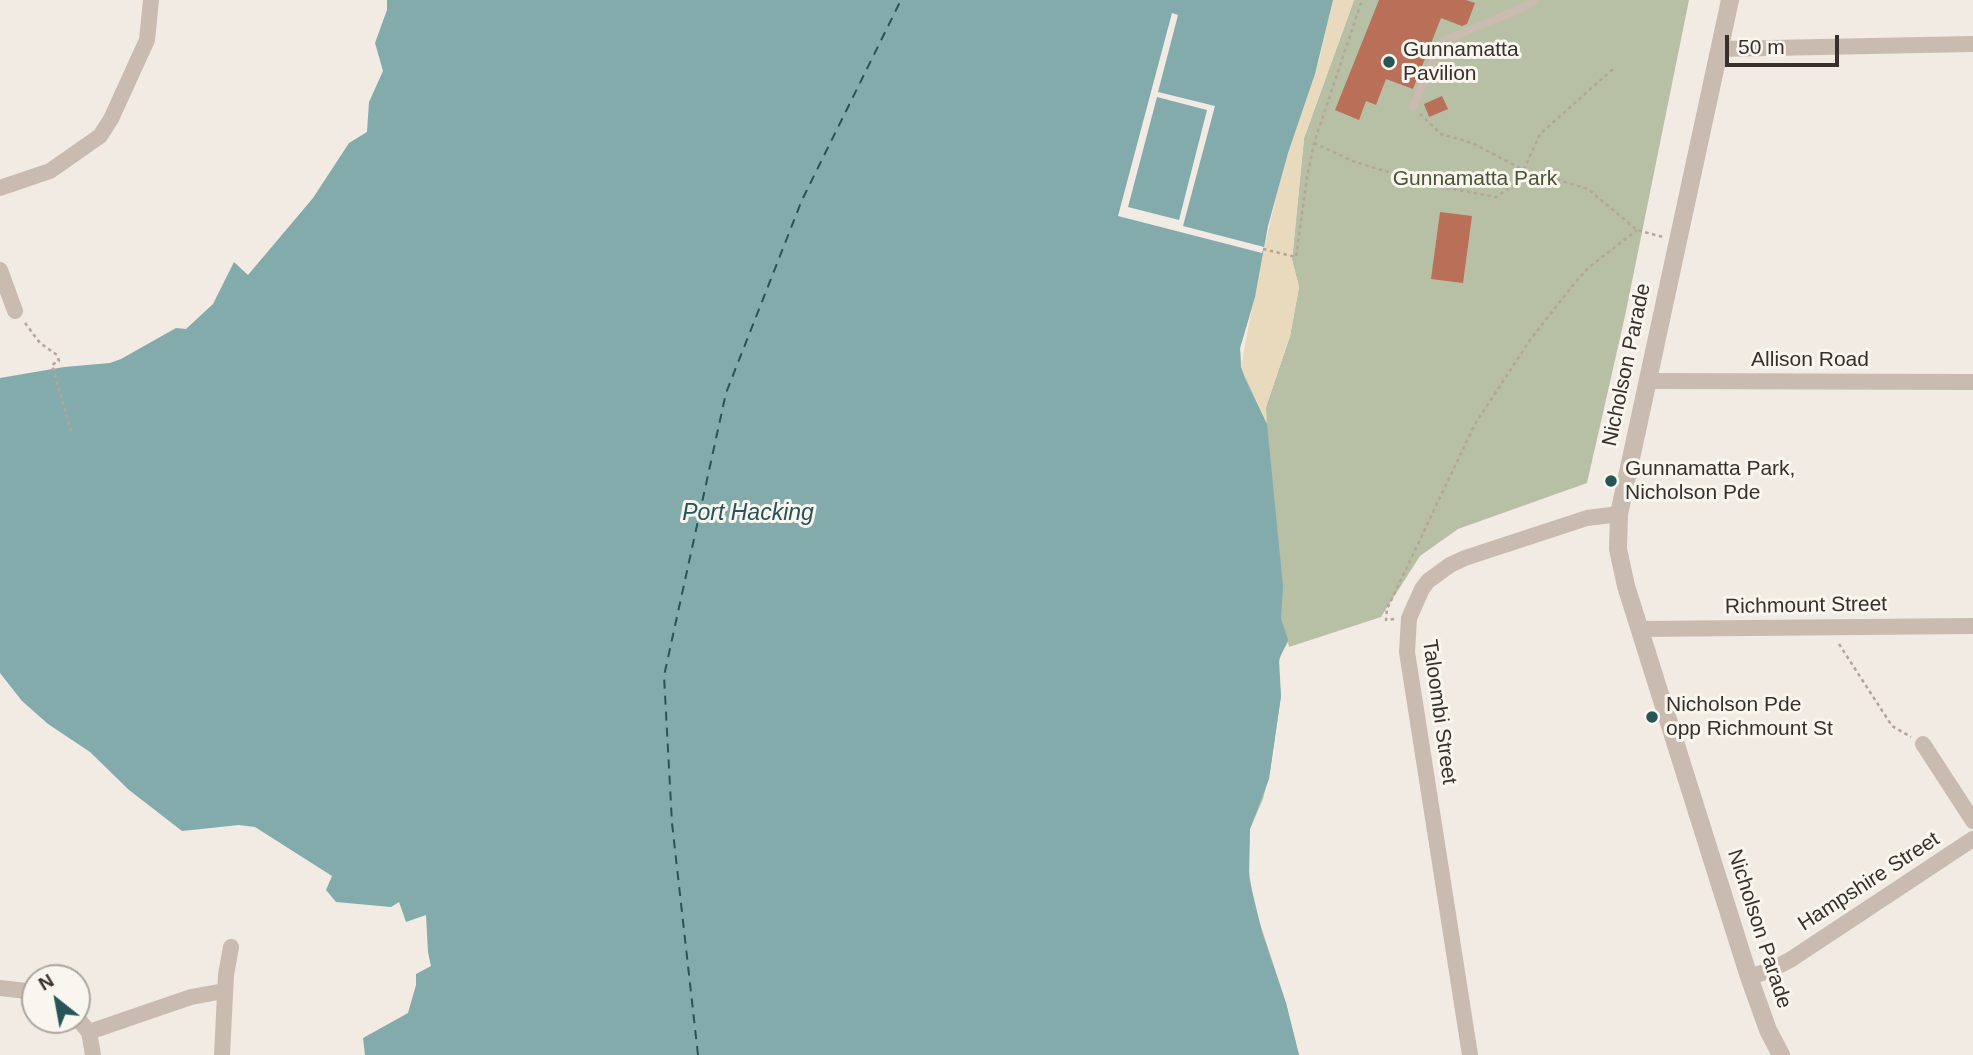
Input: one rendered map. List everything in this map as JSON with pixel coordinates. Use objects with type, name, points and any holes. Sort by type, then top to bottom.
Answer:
[{"type":"street","points":[[0,188],[50,171],[100,136],[111,119],[148,40],[151,0]]},
{"type":"street","name":"Nicholson Parade","points":[[1730,0],[1619,514],[1618,549],[1639,629],[1749,977],[1768,1030],[1781,1055]]},
{"type":"street","points":[[1719,49],[1973,44]]},
{"type":"street","points":[[0,270],[15,311]]},
{"type":"street","name":"Allison Road","points":[[1647,381],[1973,382]]},
{"type":"street","name":"Taloombi Street","points":[[1470,1055],[1407,652],[1409,618],[1416,598],[1428,581],[1457,561],[1587,518],[1619,514]]},
{"type":"street","name":"Richmount Street","points":[[1639,629],[1973,625]]},
{"type":"street","points":[[1923,744],[1973,821]]},
{"type":"street","name":"Hampshire Street","points":[[1749,977],[1790,960],[1973,839]]},
{"type":"street","points":[[222,1055],[224,991],[231,947]]},
{"type":"street","points":[[0,988],[21,990]]},
{"type":"street","points":[[91,1031],[191,997],[224,991]]},
{"type":"street","points":[[89,1034],[93,1055]]},
{"type":"lane","points":[[1413,107],[1441,41],[1522,8],[1535,0]]},
{"type":"path","points":[[1263,249],[1296,257],[1314,143],[1362,0]]},
{"type":"path","points":[[1314,143],[1352,161],[1431,185],[1496,197],[1518,182],[1540,134],[1613,69]]},
{"type":"path","points":[[1413,107],[1441,134],[1472,143],[1522,169],[1588,190],[1637,230],[1677,241]]},
{"type":"path","points":[[1409,618],[1386,620],[1387,608],[1475,424],[1530,340],[1574,284],[1588,268],[1637,230]]},
{"type":"path","points":[[15,311],[40,343],[57,355],[59,361],[52,365],[71,431]]},
{"type":"path","points":[[1836,627],[1841,648],[1892,726],[1923,744]]},
{"type":"green space","name":"Gunnamatta Park","points":[[1354,0],[1689,0],[1625,316],[1587,483],[1458,529],[1420,556],[1381,617],[1289,647],[1288,642],[1281,655],[1278,666],[1281,696],[1270,771],[1263,799],[1250,829],[1248,864],[1254,905],[1286,1003],[1299,1055],[1085,1055],[1097,706],[1255,297],[1240,348],[1241,367],[1266,422],[1266,407],[1290,336],[1299,287],[1292,260],[1304,138]]},
{"type":"sand","points":[[1332,0],[1354,0],[1304,138],[1292,260],[1299,287],[1290,336],[1266,407],[1267,424],[1241,367],[1260,265],[1285,161],[1320,57]]},
{"type":"water","name":"Port Hacking","points":[[387,0],[1333,0],[1315,74],[1288,153],[1268,226],[1255,297],[1240,348],[1245,379],[1267,424],[1283,586],[1281,618],[1288,640],[1279,659],[1281,696],[1269,779],[1250,829],[1249,878],[1262,932],[1286,1003],[1299,1055],[365,1055],[363,1038],[408,1013],[416,985],[416,974],[431,966],[426,915],[406,922],[399,902],[391,907],[336,902],[326,890],[332,876],[255,827],[239,825],[182,831],[129,790],[90,752],[48,724],[22,701],[0,673],[0,378],[64,367],[110,363],[121,359],[176,328],[186,329],[213,304],[234,262],[248,275],[313,198],[349,143],[367,132],[369,102],[383,71],[375,43],[387,10]]},
{"type":"pier","points":[[1172,13],[1178,15],[1158,92],[1215,106],[1183,226],[1264,247],[1262,253],[1118,216]],"holes":[[[1157,97],[1207,110],[1179,220],[1128,207]]]},
{"type":"building","name":"Gunnamatta Pavilion","points":[[1379,0],[1466,0],[1475,3],[1467,24],[1462,26],[1441,18],[1413,89],[1386,79],[1376,105],[1366,101],[1359,120],[1335,110]]},
{"type":"building","points":[[1442,96],[1448,109],[1429,117],[1424,104]]},
{"type":"building","points":[[1440,212],[1472,216],[1463,283],[1431,279]]},
{"type":"ferry route","points":[[698,1055],[672,823],[664,676],[726,393],[802,200],[901,0]]},
{"type":"place","name":"Gunnamatta Pavilion","points":[[1389,62]]},
{"type":"place","name":"Gunnamatta Park, Nicholson Pde","points":[[1611,481]]},
{"type":"place","name":"Nicholson Pde opp Richmount St","points":[[1652,717]]}]
